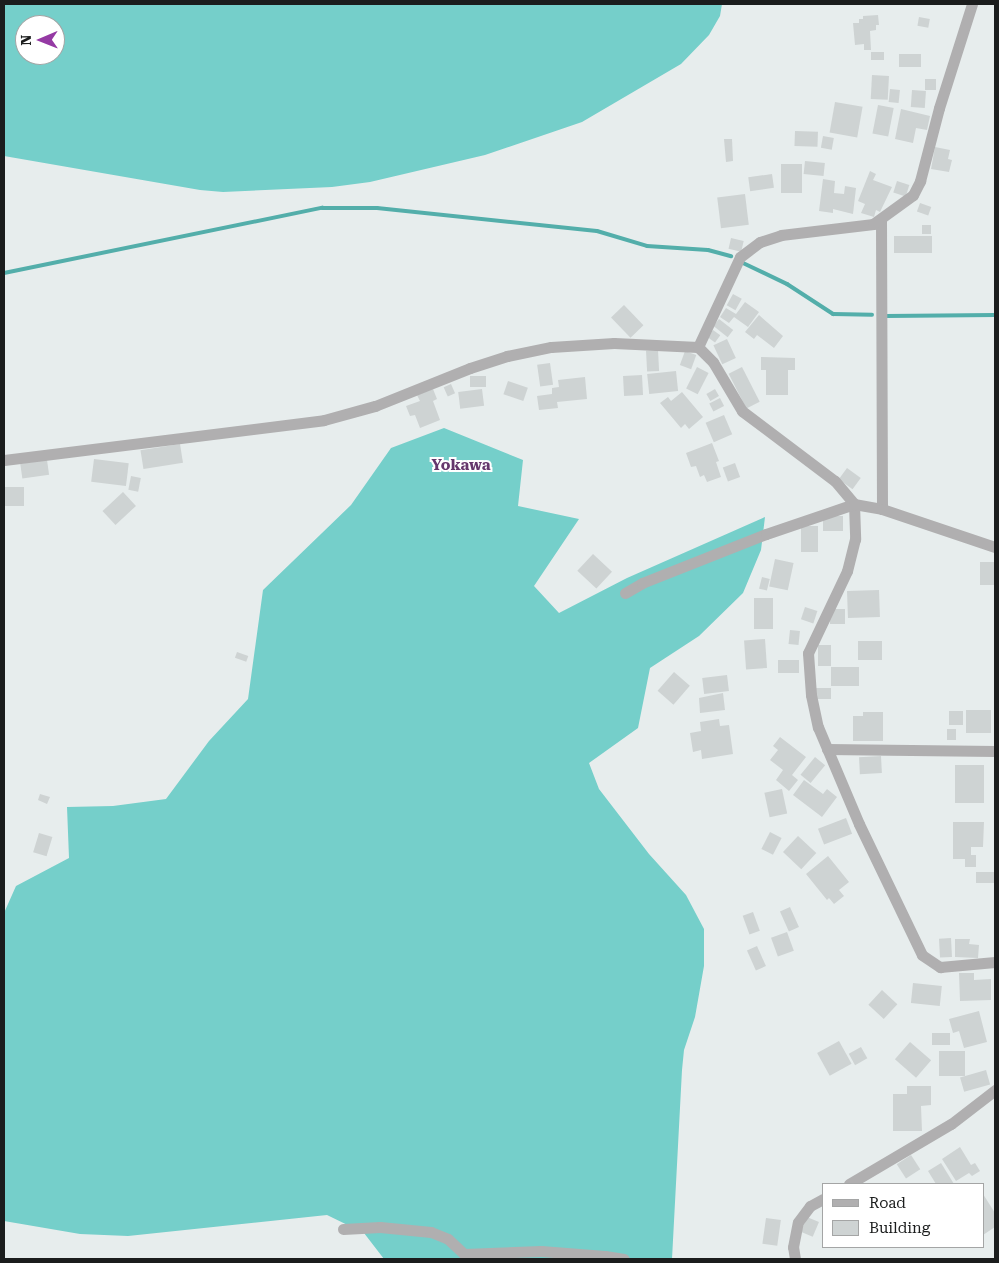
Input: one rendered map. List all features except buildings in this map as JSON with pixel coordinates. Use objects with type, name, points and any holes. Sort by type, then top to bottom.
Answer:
[{"type":"street","points":[[698,347],[740,257],[760,242],[781,235],[874,224],[913,196],[920,181],[939,108],[972,4]]},
{"type":"street","points":[[881,220],[882,509]]},
{"type":"street","points":[[4,460],[324,420],[375,406],[470,368],[507,356],[551,347],[614,343],[698,347],[713,362],[742,411],[835,482],[854,504],[854,539],[847,571],[808,653],[811,695],[818,727],[859,824],[922,955],[940,967],[995,959]]},
{"type":"street","points":[[626,593],[642,583],[766,534],[854,504],[882,509],[995,547]]},
{"type":"street","points":[[827,749],[995,751]]},
{"type":"street","points":[[851,1183],[951,1124],[995,1090]]},
{"type":"street","points":[[795,1259],[793,1247],[798,1222],[810,1206],[822,1200]]},
{"type":"street","points":[[343,1229],[380,1227],[431,1232],[448,1239],[464,1254],[541,1251],[624,1259]]},
{"type":"shaded area","points":[[4,4],[722,4],[720,16],[709,35],[681,64],[582,122],[485,155],[370,182],[332,187],[223,192],[200,190],[4,156]]},
{"type":"shaded area","points":[[444,428],[523,460],[518,506],[579,519],[534,586],[559,613],[627,578],[765,517],[761,550],[743,593],[699,636],[650,668],[638,728],[589,763],[599,789],[649,854],[686,895],[704,929],[704,966],[695,1017],[684,1050],[682,1070],[672,1259],[384,1259],[364,1233],[327,1215],[128,1236],[80,1234],[4,1221],[4,913],[16,886],[69,858],[67,807],[113,806],[166,799],[209,741],[248,699],[263,590],[351,505],[391,448]]},
{"type":"waterway","points":[[4,273],[322,208],[377,208],[597,231],[647,246],[708,250],[731,256]]},
{"type":"waterway","points":[[743,263],[787,284],[833,314],[872,315]]},
{"type":"waterway","points":[[886,316],[995,315]]},
{"type":"district","name":"Yokawa","points":[[461,466]]}]
